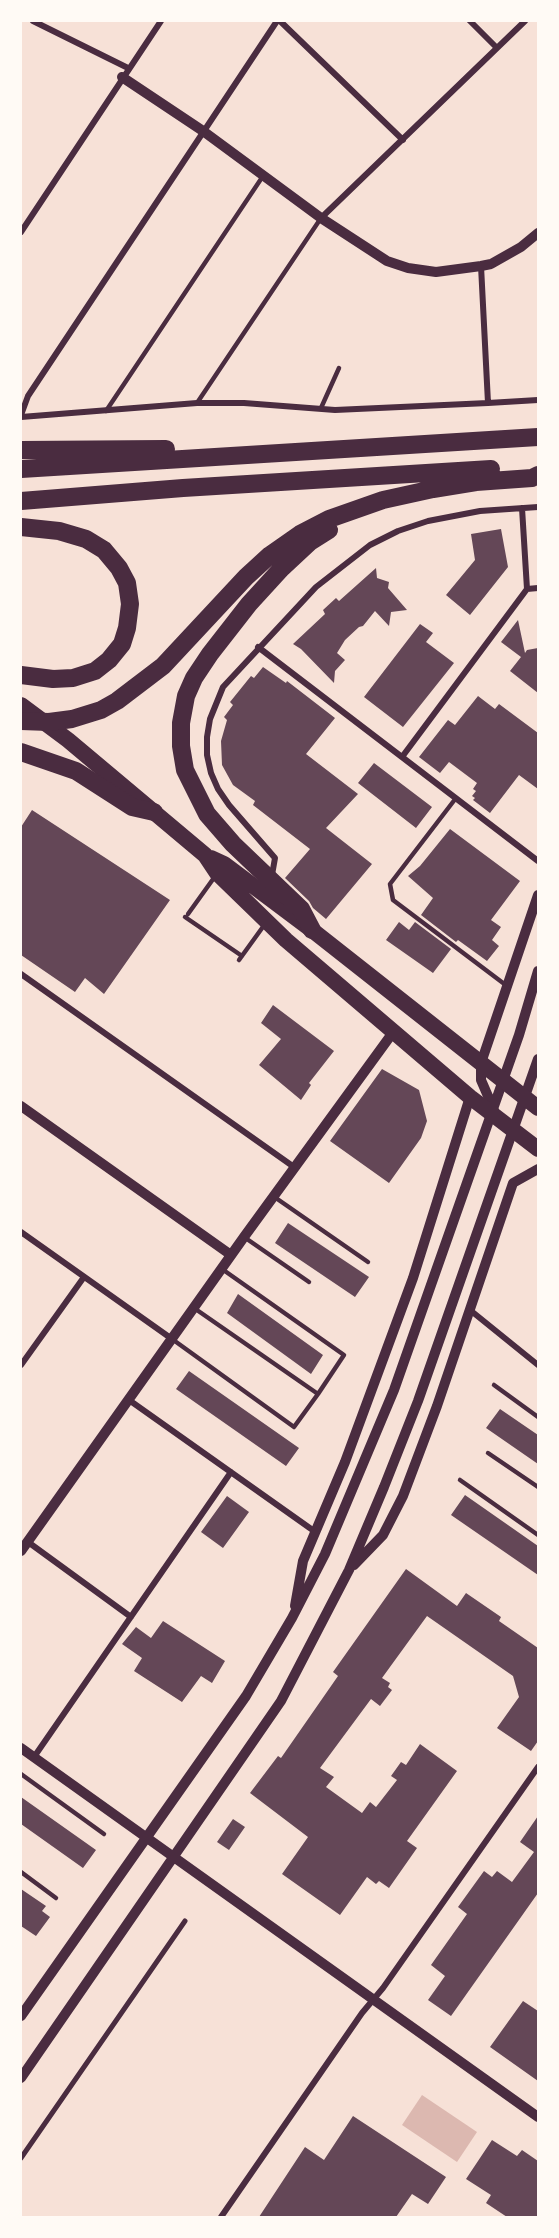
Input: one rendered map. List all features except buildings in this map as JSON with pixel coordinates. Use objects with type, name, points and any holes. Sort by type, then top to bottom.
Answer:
[{"type":"highway","points":[[21,469],[538,437]]},
{"type":"highway","points":[[21,450],[198,448],[240,456]]},
{"type":"highway","points":[[21,501],[183,488],[538,466]]},
{"type":"highway","points":[[21,721],[49,722],[72,719],[101,710],[117,700],[163,666],[246,577],[270,555],[300,534],[329,519],[383,500],[476,482],[532,478],[538,475]]},
{"type":"highway","points":[[312,930],[301,909],[271,883],[207,814],[185,770],[181,746],[181,723],[186,696],[194,678],[249,604],[310,542],[383,500]]},
{"type":"highway","points":[[21,526],[59,531],[86,539],[105,550],[127,583],[130,604],[122,644],[110,660],[95,670],[73,678],[53,679],[21,675]]},
{"type":"highway","points":[[21,705],[205,855],[224,864],[312,930],[538,1107]]},
{"type":"highway","points":[[21,752],[76,771],[132,807],[154,812]]},
{"type":"highway","points":[[205,855],[217,873],[286,940],[470,1097],[538,1149]]},
{"type":"street","points":[[33,21],[125,73],[321,218],[387,261],[436,272],[481,266],[491,264],[513,252],[538,233]]},
{"type":"street","points":[[21,232],[161,21]]},
{"type":"street","points":[[403,140],[279,21],[203,131],[28,396],[21,416],[197,403],[244,403],[335,410],[538,400]]},
{"type":"street","points":[[470,21],[497,48]]},
{"type":"street","points":[[321,218],[525,21]]},
{"type":"street","points":[[481,266],[488,403]]},
{"type":"street","points":[[271,883],[275,858],[244,824],[218,789],[207,755],[207,737],[215,704],[223,687],[315,587],[379,540],[428,521],[480,511],[538,507]]},
{"type":"street","points":[[402,757],[527,589],[522,508]]},
{"type":"street","points":[[527,589],[538,588]]},
{"type":"street","points":[[258,647],[538,861]]},
{"type":"street","points":[[498,1119],[481,1080],[481,1064],[538,895]]},
{"type":"street","points":[[21,2016],[246,1696],[292,1618],[325,1554],[394,1390],[519,1035],[538,971]]},
{"type":"street","points":[[21,974],[294,1167]]},
{"type":"street","points":[[131,1617],[24,1547],[273,1196],[394,1031]]},
{"type":"street","points":[[21,2078],[281,1701],[349,1570],[418,1401],[538,1059]]},
{"type":"street","points":[[292,1618],[303,1561],[349,1451],[413,1278],[470,1097]]},
{"type":"street","points":[[21,1106],[231,1255]]},
{"type":"street","points":[[349,1570],[383,1535],[403,1496],[437,1406],[513,1183],[538,1169]]},
{"type":"street","points":[[21,1232],[172,1339]]},
{"type":"street","points":[[21,1365],[84,1277]]},
{"type":"street","points":[[470,1310],[538,1365]]},
{"type":"street","points":[[129,1400],[314,1531]]},
{"type":"street","points":[[34,1757],[231,1472]]},
{"type":"street","points":[[21,1748],[538,2117]]},
{"type":"street","points":[[221,2217],[355,2023],[374,2000],[538,1767]]},
{"type":"street","points":[[21,2158],[185,1921]]},
{"type":"lane","points":[[106,411],[264,175]]},
{"type":"lane","points":[[197,403],[321,218]]},
{"type":"lane","points":[[321,408],[339,368]]},
{"type":"lane","points":[[456,798],[390,884],[393,900],[507,986]]},
{"type":"lane","points":[[217,873],[186,916],[240,958],[267,922]]},
{"type":"lane","points":[[273,1196],[368,1262]]},
{"type":"lane","points":[[244,1237],[309,1282]]},
{"type":"lane","points":[[172,1339],[294,1427],[318,1394],[344,1355],[221,1269]]},
{"type":"lane","points":[[194,1308],[318,1394]]},
{"type":"lane","points":[[494,1385],[538,1417]]},
{"type":"lane","points":[[488,1453],[538,1487]]},
{"type":"lane","points":[[460,1480],[538,1534]]},
{"type":"lane","points":[[21,1774],[104,1834]]},
{"type":"lane","points":[[21,1872],[56,1898]]},
{"type":"shaded area","points":[[422,2095],[477,2132],[457,2162],[402,2125]]}]
